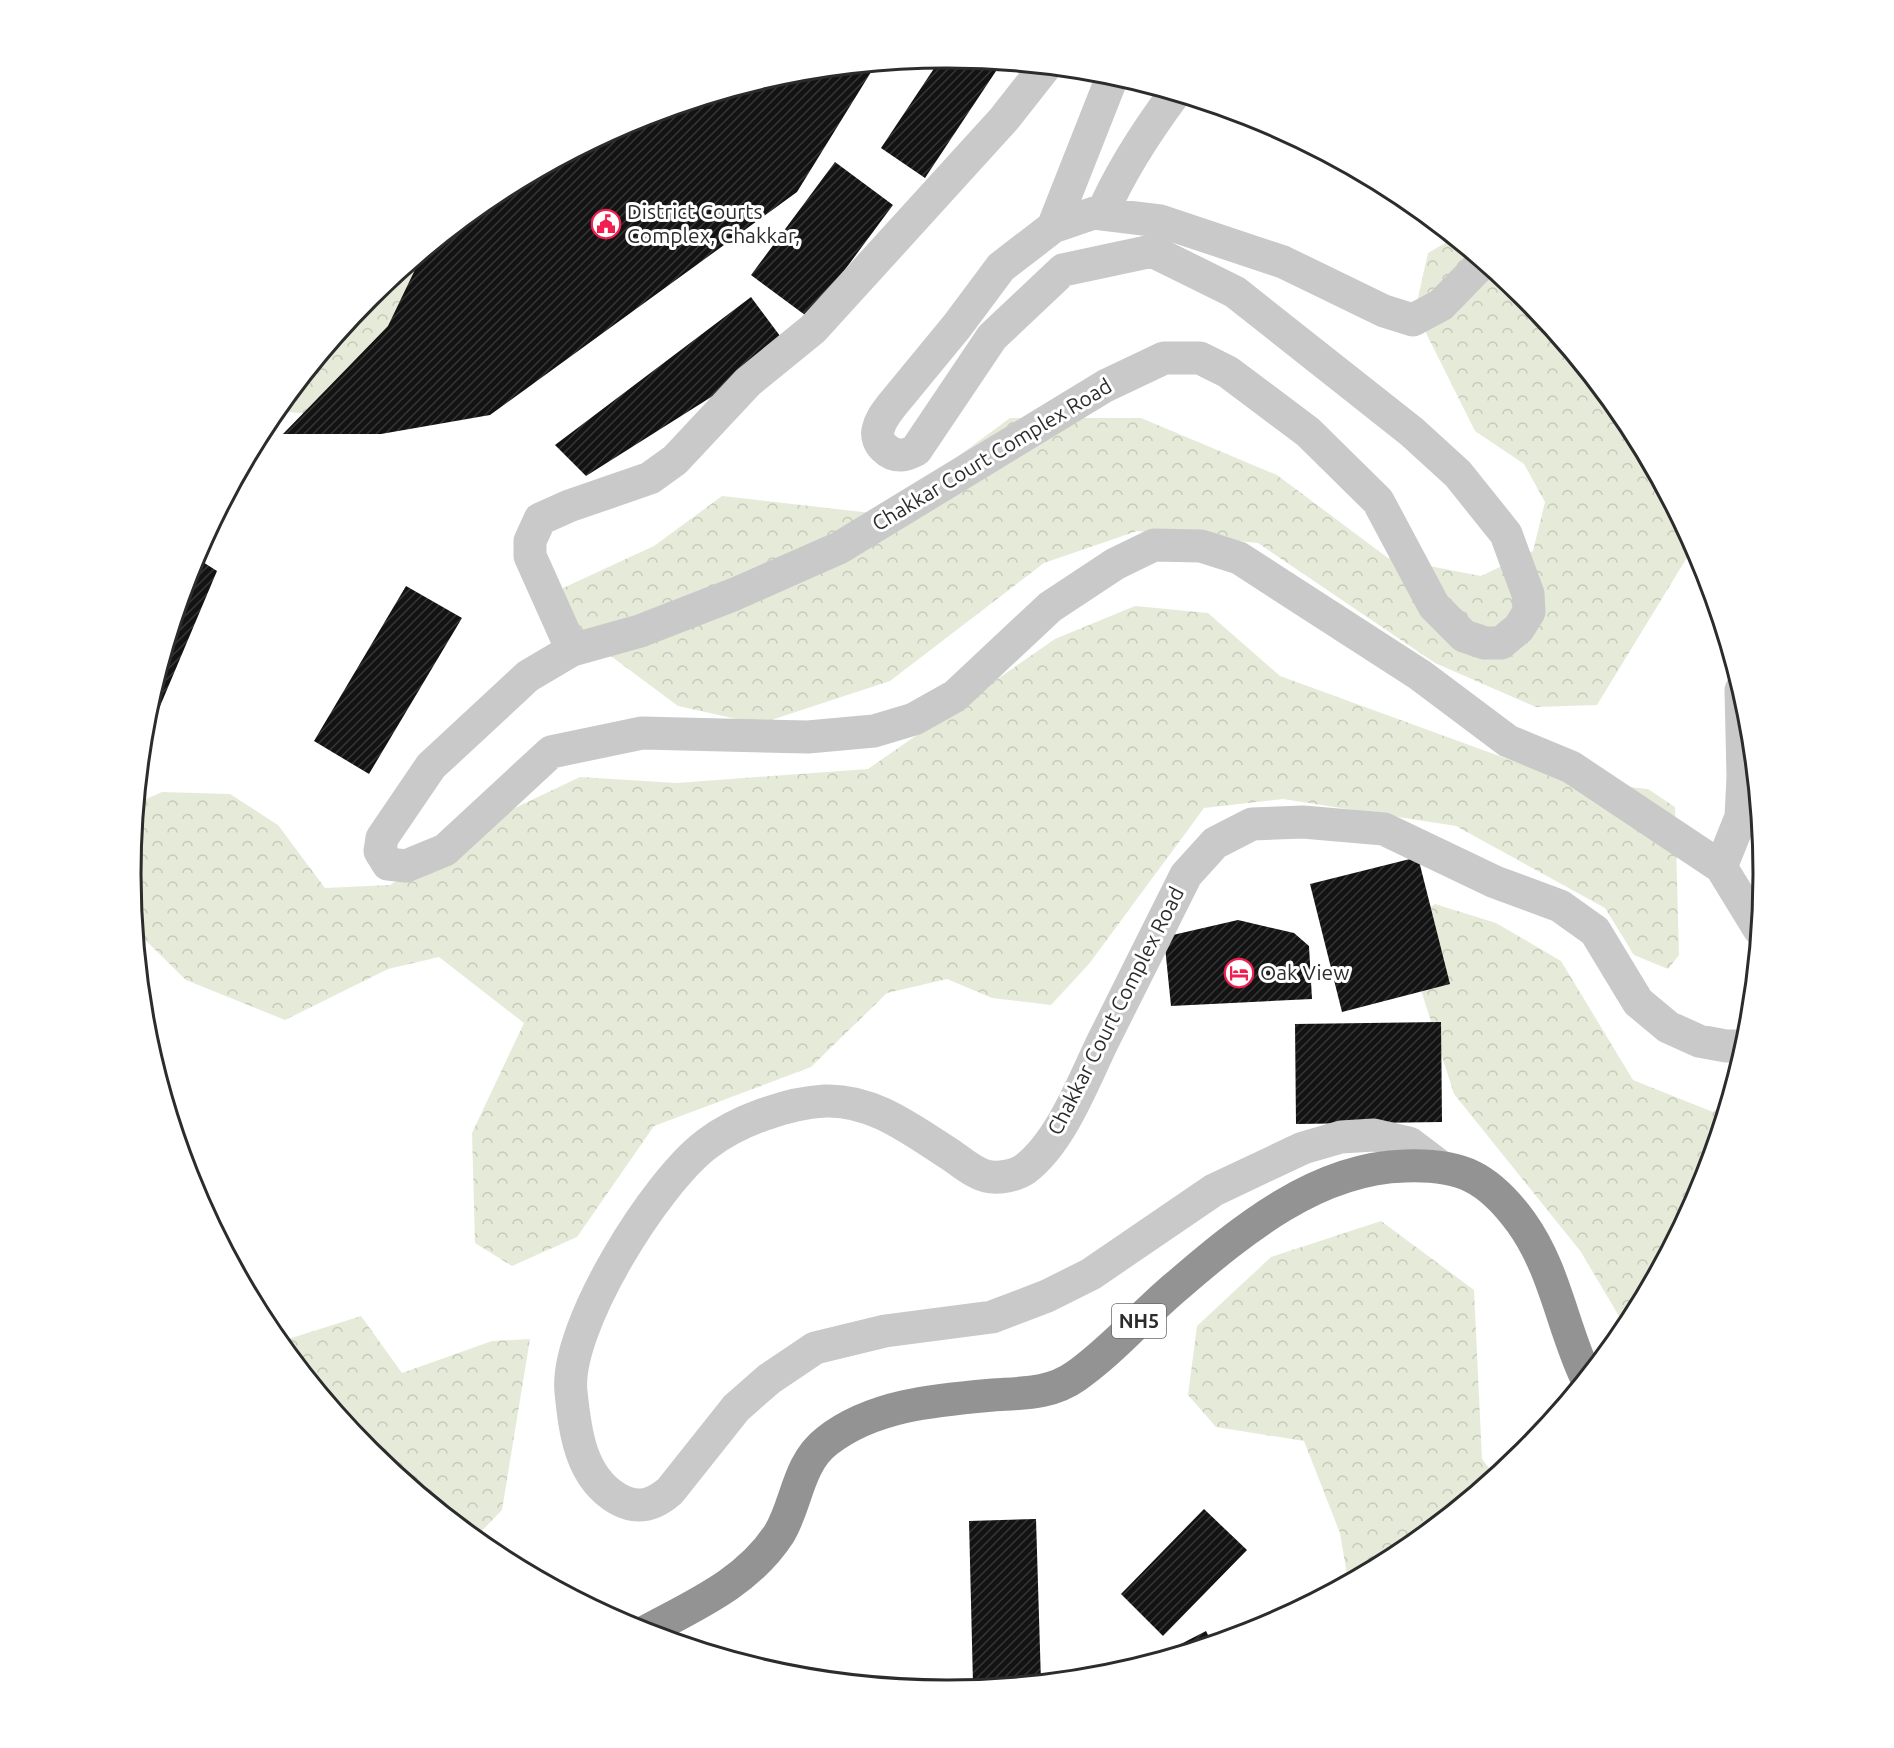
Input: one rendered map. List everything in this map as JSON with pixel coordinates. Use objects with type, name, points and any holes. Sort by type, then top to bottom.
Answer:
[{"type":"highway","name":"NH5","points":[[656,1626],[733,1583],[759,1561],[781,1530],[799,1479],[825,1442],[881,1411],[960,1398],[1053,1390],[1076,1376],[1178,1285],[1264,1217],[1302,1194],[1332,1180],[1389,1166],[1438,1165],[1481,1179],[1520,1221],[1537,1248],[1583,1369]]},
{"type":"street","points":[[572,650],[530,556],[530,541],[540,519],[650,477],[675,460],[748,382],[813,328],[1004,119],[1040,73]]},
{"type":"street","points":[[1053,227],[1109,84]]},
{"type":"street","points":[[1102,214],[1116,181],[1137,145],[1170,99]]},
{"type":"street","name":"Chakkar Court Complex Road","points":[[1478,267],[1441,305],[1413,320],[1384,311],[1283,262],[1160,221],[1094,213],[1053,227],[1001,267],[957,326],[882,418],[877,434],[881,447],[902,455],[916,450],[992,337],[1063,270],[1152,251],[1235,292],[1403,424],[1458,474],[1506,534],[1528,594],[1528,612],[1520,628],[1501,643],[1485,643],[1464,636],[1434,606],[1378,501],[1308,432],[1228,372],[1200,358],[1164,358],[1105,386],[838,548],[735,594],[640,631],[572,650],[528,676],[431,766],[382,838],[380,851],[388,864],[406,866],[445,850],[551,752],[642,733],[808,736],[874,731],[914,719],[955,696],[1050,608],[1115,564],[1154,546],[1201,546],[1239,558],[1420,675],[1508,741],[1571,767],[1721,867],[1752,918]]},
{"type":"street","points":[[1721,867],[1741,817],[1742,741]]},
{"type":"street","name":"Chakkar Court Complex Road","points":[[1438,1165],[1409,1143],[1374,1134],[1341,1137],[1303,1148],[1214,1190],[1091,1274],[1047,1296],[992,1317],[885,1331],[815,1348],[769,1379],[736,1408],[670,1491],[659,1501],[647,1506],[622,1501],[609,1494],[591,1472],[576,1442],[570,1387],[577,1342],[596,1296],[670,1181],[706,1144],[757,1115],[825,1101],[858,1105],[889,1116],[986,1176],[1008,1176],[1024,1170],[1062,1122],[1186,875],[1215,843],[1252,824],[1303,822],[1384,829],[1495,882],[1560,906],[1595,931],[1638,1002],[1668,1027],[1699,1041],[1735,1046]]},
{"type":"green space","points":[[1447,242],[1517,304],[1553,342],[1618,426],[1670,517],[1688,556],[1597,705],[1536,707],[1435,663],[1258,543],[1137,531],[1044,563],[890,681],[759,724],[678,706],[557,616],[563,588],[654,546],[722,496],[880,514],[1010,418],[1141,418],[1277,475],[1388,558],[1481,576],[1533,551],[1545,502],[1524,464],[1475,431],[1415,311],[1428,253]]},
{"type":"green space","points":[[432,254],[438,272],[313,414],[286,412],[341,342],[377,304]]},
{"type":"green space","points":[[1135,606],[1208,613],[1280,676],[1565,780],[1648,789],[1675,807],[1679,955],[1668,969],[1634,955],[1605,908],[1456,826],[1283,799],[1204,808],[1089,964],[1051,1005],[992,998],[947,979],[887,993],[811,1067],[654,1126],[577,1237],[512,1266],[475,1243],[472,1133],[524,1023],[439,957],[388,969],[285,1020],[186,980],[143,938],[141,874],[144,800],[162,792],[230,794],[278,825],[325,888],[390,885],[483,823],[580,777],[677,783],[868,769],[1055,639]]},
{"type":"green space","points":[[1435,904],[1496,923],[1561,961],[1633,1080],[1713,1112],[1719,1107],[1692,1183],[1670,1231],[1620,1318],[1581,1252],[1454,1094],[1401,927]]},
{"type":"green space","points":[[1381,1221],[1474,1290],[1482,1459],[1490,1470],[1438,1514],[1395,1545],[1347,1574],[1340,1533],[1304,1441],[1216,1427],[1188,1395],[1197,1326],[1271,1257]]},
{"type":"green space","points":[[361,1316],[402,1373],[492,1341],[530,1339],[502,1510],[481,1532],[456,1514],[377,1444],[341,1406],[288,1339]]},
{"type":"building","points":[[934,68],[997,69],[925,178],[881,148]]},
{"type":"building","name":"District Courts Complex, Chakkar,","points":[[872,71],[797,192],[490,415],[381,434],[283,434],[388,326],[416,267],[499,203],[590,151],[688,110],[738,95],[790,83]]},
{"type":"building","points":[[835,162],[893,205],[809,318],[751,275]]},
{"type":"building","points":[[751,297],[789,348],[586,476],[555,445]]},
{"type":"building","points":[[203,562],[217,571],[157,714],[183,615]]},
{"type":"building","points":[[406,586],[462,618],[369,774],[314,741]]},
{"type":"building","points":[[1418,857],[1450,984],[1342,1012],[1310,884]]},
{"type":"building","name":"Oak View","points":[[1238,920],[1294,933],[1309,946],[1312,999],[1171,1006],[1164,937]]},
{"type":"building","points":[[1441,1022],[1442,1122],[1296,1124],[1295,1024]]},
{"type":"building","points":[[1204,1509],[1247,1550],[1163,1636],[1121,1594]]},
{"type":"building","points":[[1036,1519],[1041,1675],[973,1680],[969,1521]]},
{"type":"building","points":[[1206,1631],[1209,1637],[1206,1638],[1174,1648]]},
{"type":"place","name":"District Courts Complex, Chakkar,","points":[[606,224]]},
{"type":"place","name":"Oak View","points":[[1239,973]]}]
